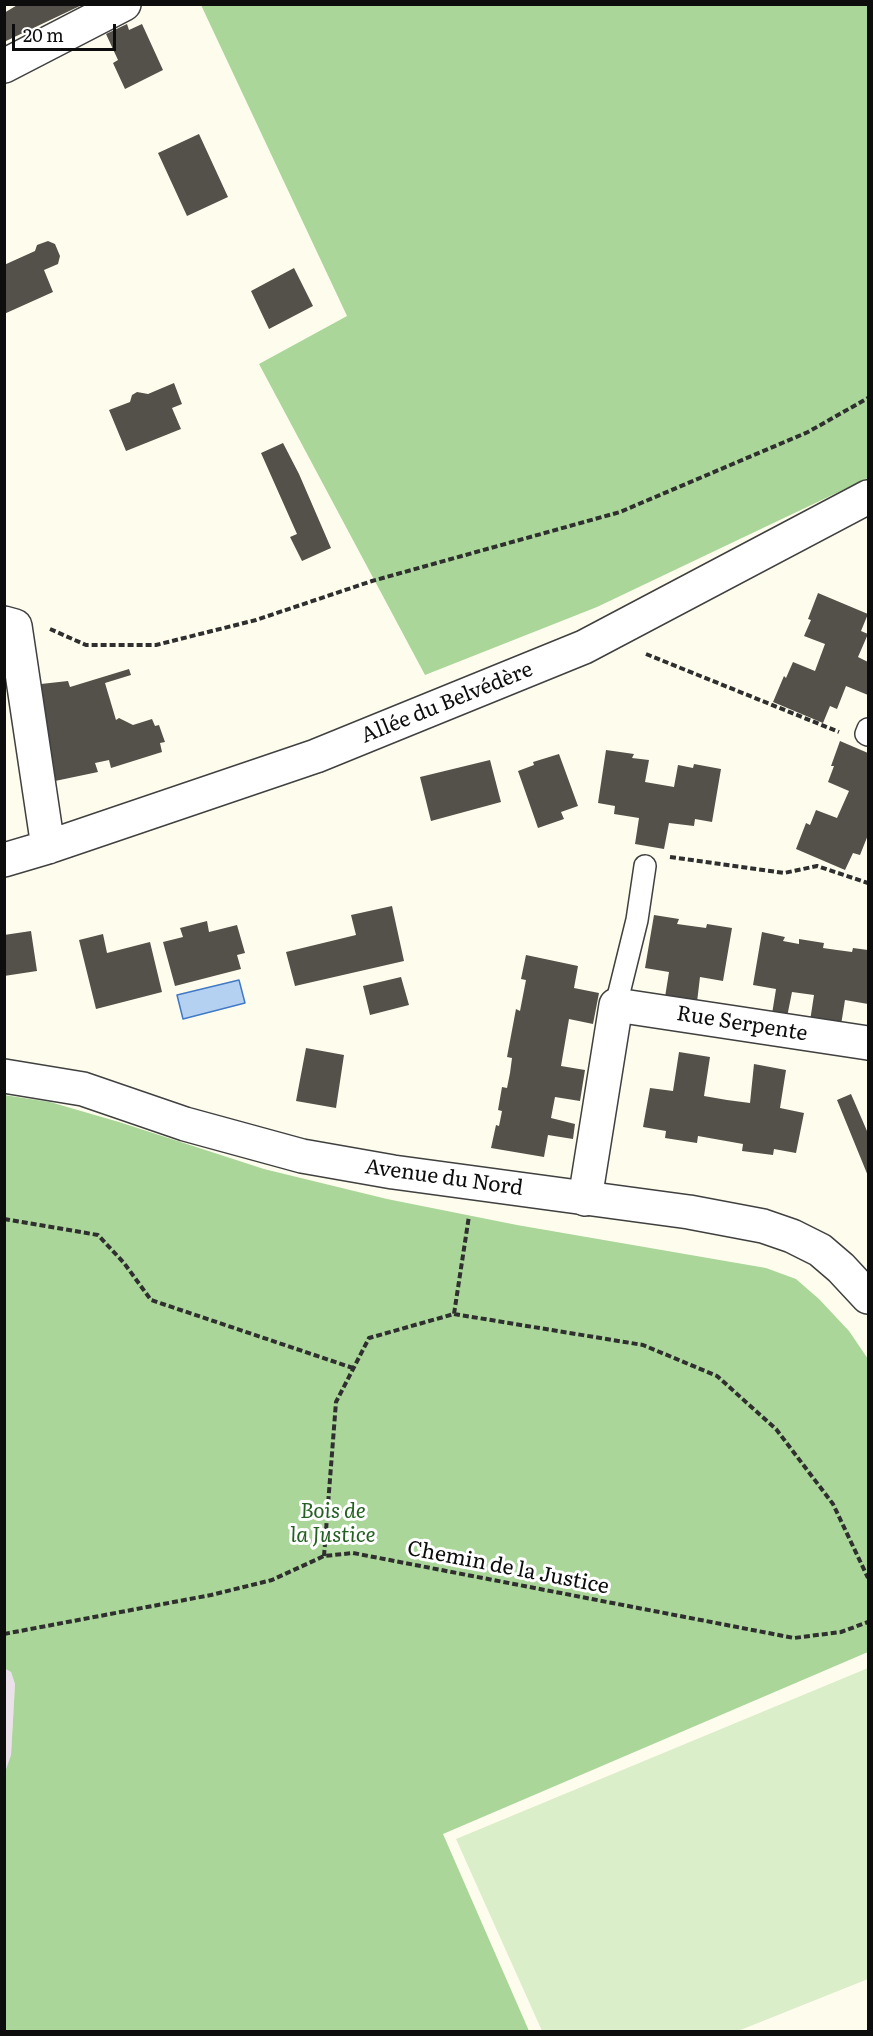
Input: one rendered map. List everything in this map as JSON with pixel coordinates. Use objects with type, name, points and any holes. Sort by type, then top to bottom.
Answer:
[{"type":"street","points":[[4,66],[124,4]]},
{"type":"street","name":"Allée du Belvédère","points":[[4,860],[316,756],[584,647],[868,497]]},
{"type":"street","points":[[10,624],[48,847]]},
{"type":"street","points":[[585,1198],[616,1005]]},
{"type":"street","name":"Rue Serpente","points":[[616,1005],[868,1043]]},
{"type":"street","name":"Avenue du Nord","points":[[4,1076],[83,1089],[186,1124],[302,1156],[393,1172],[689,1212],[763,1226],[792,1236],[820,1250],[841,1268],[868,1297]]},
{"type":"lane","points":[[616,1005],[637,920],[645,866]]},
{"type":"path","points":[[10,624],[43,626],[86,645],[156,645],[256,620],[372,581],[620,512],[808,432],[868,398]]},
{"type":"path","points":[[626,625],[645,654],[837,732],[868,733]]},
{"type":"path","points":[[645,866],[671,856],[784,873],[817,866],[868,883]]},
{"type":"path","points":[[454,1314],[470,1210]]},
{"type":"path","points":[[4,1219],[98,1235],[124,1263],[151,1300],[353,1368]]},
{"type":"path","points":[[324,1556],[336,1402],[369,1338],[454,1314],[643,1345],[717,1376],[776,1429],[833,1504],[868,1578]]},
{"type":"path","name":"Chemin de la Justice","points":[[4,1634],[272,1580],[324,1556],[353,1553],[794,1638],[842,1632],[868,1622]]},
{"type":"shaded area","points":[[5,1668],[11,1672],[15,1684],[11,1755],[5,1775]]},
{"type":"green space","points":[[201,5],[868,5],[868,478],[597,607],[425,675],[259,364],[347,316]]},
{"type":"green space","name":"Bois de la Justice","points":[[4,1095],[50,1102],[264,1169],[387,1199],[517,1225],[766,1268],[796,1279],[819,1299],[849,1331],[868,1359],[868,1652],[443,1834],[529,2031],[5,2031],[4,1775],[11,1755],[15,1684],[11,1672],[4,1668]]},
{"type":"green space","points":[[868,1668],[868,1979],[738,2031],[542,2031],[456,1839]]},
{"type":"water","points":[[239,980],[245,1003],[183,1019],[177,995]]},
{"type":"building","points":[[19,4],[84,4],[6,41],[4,13]]},
{"type":"building","points":[[127,24],[129,30],[142,24],[163,70],[125,89],[113,63],[118,60],[106,34]]},
{"type":"building","points":[[199,134],[228,197],[187,216],[158,153]]},
{"type":"building","points":[[48,241],[55,244],[60,256],[58,264],[44,270],[53,292],[4,314],[4,265],[35,251],[37,245]]},
{"type":"building","points":[[294,268],[313,306],[269,329],[251,291]]},
{"type":"building","points":[[174,383],[182,404],[172,408],[181,429],[126,451],[109,410],[130,402],[132,395],[137,392],[148,394]]},
{"type":"building","points":[[283,443],[331,548],[302,561],[290,537],[297,534],[261,453]]},
{"type":"building","points":[[818,593],[868,614],[861,631],[868,634],[858,657],[868,662],[868,695],[846,686],[837,709],[830,706],[823,723],[773,702],[793,662],[815,671],[825,644],[804,636]]},
{"type":"building","points":[[129,669],[131,675],[105,683],[116,720],[119,718],[133,725],[152,719],[155,726],[159,725],[165,742],[160,743],[162,752],[111,768],[109,760],[95,763],[98,772],[55,781],[41,684],[68,681],[70,687]]},
{"type":"building","points":[[840,741],[868,753],[868,835],[860,855],[853,853],[845,870],[796,849],[806,823],[810,825],[816,810],[837,818],[849,791],[828,782]]},
{"type":"building","points":[[606,750],[634,754],[632,758],[649,760],[645,782],[674,787],[678,765],[693,768],[694,764],[721,769],[712,822],[695,819],[694,826],[669,823],[664,849],[635,844],[639,818],[614,814],[615,806],[598,803]]},
{"type":"building","points":[[559,754],[578,806],[561,812],[564,819],[538,828],[518,771],[534,765],[533,762]]},
{"type":"building","points":[[490,760],[501,802],[431,821],[420,777]]},
{"type":"building","points":[[392,906],[404,961],[295,986],[286,952],[356,935],[351,915]]},
{"type":"building","points":[[654,915],[679,919],[677,924],[706,928],[707,924],[732,928],[723,981],[700,977],[697,1002],[665,997],[669,972],[645,968]]},
{"type":"building","points":[[207,921],[209,932],[237,925],[245,953],[237,955],[241,969],[175,986],[163,942],[183,937],[180,928]]},
{"type":"building","points":[[31,931],[37,971],[4,976],[4,935]]},
{"type":"building","points":[[762,932],[785,937],[783,941],[799,944],[799,939],[824,943],[823,948],[852,952],[853,948],[868,950],[868,1004],[845,1000],[841,1025],[810,1021],[814,995],[792,992],[787,1017],[772,1014],[776,989],[753,985]]},
{"type":"building","points":[[103,934],[107,953],[150,942],[162,992],[96,1009],[79,940]]},
{"type":"building","points":[[526,955],[578,966],[574,988],[599,993],[593,1024],[569,1019],[561,1066],[585,1070],[580,1101],[555,1097],[551,1118],[575,1124],[573,1139],[548,1135],[544,1157],[491,1148],[502,1111],[498,1110],[502,1087],[507,1088],[510,1073],[512,1058],[507,1057],[516,1009],[520,1011],[526,980],[521,979]]},
{"type":"building","points":[[401,977],[409,1005],[370,1015],[363,986]]},
{"type":"building","points":[[306,1048],[344,1055],[336,1108],[296,1101]]},
{"type":"building","points":[[679,1052],[710,1057],[704,1096],[727,1100],[750,1103],[754,1064],[786,1070],[780,1108],[804,1113],[796,1153],[774,1149],[773,1155],[742,1151],[743,1144],[698,1136],[697,1143],[665,1138],[666,1131],[643,1127],[650,1088],[673,1091]]},
{"type":"building","points":[[851,1094],[868,1130],[868,1176],[837,1100]]}]
